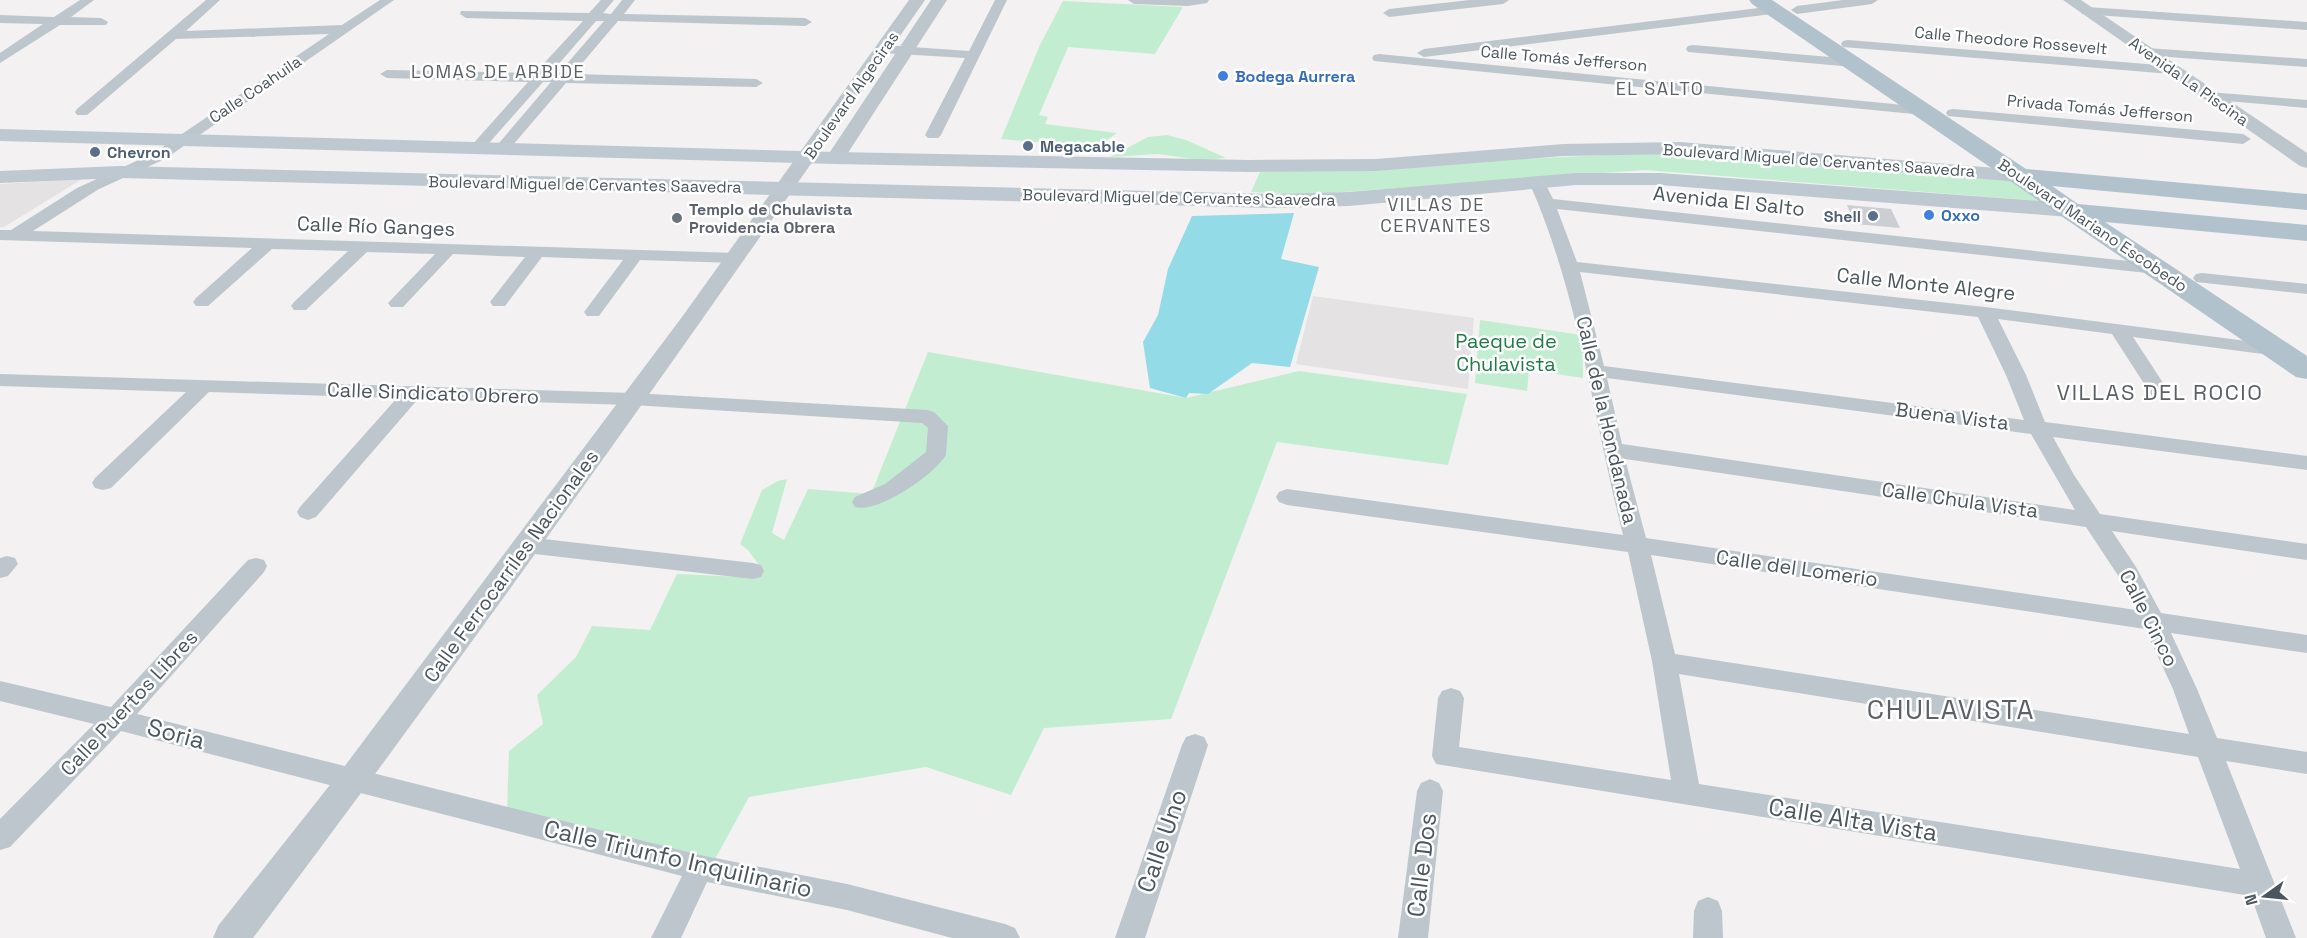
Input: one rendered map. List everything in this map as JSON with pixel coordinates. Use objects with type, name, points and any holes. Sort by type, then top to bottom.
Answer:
[{"type":"main road","name":"Boulevard Mariano Escobedo","points":[[1778,5],[1851,53],[1953,113],[2054,178],[2307,348]]},
{"type":"main road","name":"Boulevard Mariano Escobedo","points":[[1851,53],[1924,111],[2307,370]]},
{"type":"main road","name":"Boulevard Miguel de Cervantes Saavedra","points":[[0,135],[835,158],[1249,166],[1402,164],[1607,148],[1726,150],[2307,202]]},
{"type":"main road","points":[[1809,157],[1853,171],[1874,195]]},
{"type":"main road","points":[[1402,164],[1388,173],[1388,180],[1394,186],[1413,194]]},
{"type":"main road","points":[[1222,199],[1258,186],[1261,177],[1249,166]]},
{"type":"main road","name":"Boulevard Miguel de Cervantes Saavedra","points":[[0,177],[120,172],[1308,201],[1576,179],[1660,179],[2069,210],[2307,232]]},
{"type":"street","points":[[0,59],[88,0]]},
{"type":"street","points":[[82,112],[214,0]]},
{"type":"street","name":"Calle Coahuila","points":[[0,244],[8,235],[89,188],[120,172],[152,162],[178,141],[388,0]]},
{"type":"street","points":[[477,148],[608,0]]},
{"type":"street","points":[[502,149],[629,0]]},
{"type":"street","name":"Boulevard Algeciras","points":[[785,189],[917,0]]},
{"type":"street","name":"Boulevard Algeciras","points":[[835,158],[939,0]]},
{"type":"street","points":[[933,135],[1001,0]]},
{"type":"street","points":[[1134,0],[1188,2],[1203,0]]},
{"type":"street","points":[[1389,13],[1503,0]]},
{"type":"street","points":[[1424,53],[1778,5],[1872,0]]},
{"type":"street","name":"Avenida La Piscina","points":[[2071,0],[2307,162]]},
{"type":"street","points":[[2087,11],[2307,26]]},
{"type":"street","points":[[466,14],[805,22]]},
{"type":"street","points":[[0,19],[101,22]]},
{"type":"street","points":[[178,32],[350,26]]},
{"type":"street","points":[[886,46],[975,51]]},
{"type":"street","name":"Calle Theodore Rossevelt","points":[[1693,49],[1851,53],[2171,69]]},
{"type":"street","points":[[2146,52],[2307,63]]},
{"type":"street","name":"Calle Tomás Jefferson","points":[[1379,58],[1924,111]]},
{"type":"street","points":[[387,74],[756,83]]},
{"type":"street","points":[[2210,96],[2307,104]]},
{"type":"street","name":"Privada Tomás Jefferson","points":[[1953,113],[2243,139]]},
{"type":"street","name":"Calle de la Hondanada","points":[[1537,182],[1547,203],[1569,266],[1597,371],[1613,450],[1664,662],[1687,793]]},
{"type":"street","name":"Calle Ferrocarriles Nacionales","points":[[231,938],[352,781],[785,189]]},
{"type":"street","name":"Avenida El Salto","points":[[1547,203],[2156,269]]},
{"type":"street","name":"Calle Río Ganges","points":[[8,235],[736,258]]},
{"type":"street","points":[[202,302],[268,243]]},
{"type":"street","points":[[300,306],[363,246]]},
{"type":"street","points":[[397,303],[449,249]]},
{"type":"street","points":[[499,302],[537,252]]},
{"type":"street","points":[[593,312],[635,255]]},
{"type":"street","name":"Calle Monte Alegre","points":[[1569,266],[1985,312],[2278,350]]},
{"type":"street","points":[[2202,278],[2307,290]]},
{"type":"street","name":"Calle Cinco","points":[[1985,312],[2016,375],[2037,427],[2089,519],[2128,573],[2153,620],[2185,689],[2281,938]]},
{"type":"street","points":[[2119,330],[2159,392]]},
{"type":"street","name":"Buena Vista","points":[[1597,371],[2307,463]]},
{"type":"street","name":"Calle Sindicato Obrero","points":[[0,380],[633,399],[927,417],[938,426],[936,456],[893,489],[863,502]]},
{"type":"street","points":[[103,483],[204,386]]},
{"type":"street","points":[[308,512],[413,392]]},
{"type":"street","name":"Calle Chula Vista","points":[[1613,450],[2307,552]]},
{"type":"street","name":"Calle del Lomerio","points":[[1287,497],[1636,544],[2307,644]]},
{"type":"street","points":[[526,545],[753,571]]},
{"type":"street","name":"Calle Puertos Libres","points":[[0,838],[116,719],[256,566]]},
{"type":"street","points":[[1664,662],[2307,763]]},
{"type":"street","name":"Soria","points":[[0,691],[352,781]]},
{"type":"street","name":"Calle Alta Vista","points":[[1451,698],[1446,756],[2261,885]]},
{"type":"street","name":"Calle Uno","points":[[1130,938],[1195,745]]},
{"type":"street","name":"Calle Triunfo Inquilinario","points":[[352,781],[700,868],[847,897],[1005,938]]},
{"type":"street","name":"Calle Dos","points":[[1413,938],[1430,792]]},
{"type":"street","points":[[666,938],[700,868]]},
{"type":"shaded area","points":[[82,179],[4,227],[0,227],[0,184]]},
{"type":"shaded area","points":[[1313,296],[1474,318],[1468,389],[1296,364]]},
{"type":"green space","points":[[1063,1],[1183,7],[1155,54],[1068,47],[1039,115],[1048,117],[1045,124],[1117,133],[1097,147],[1001,139],[1040,45]]},
{"type":"green space","points":[[1167,135],[1186,140],[1226,158],[1200,160],[1158,154],[1110,157],[1148,137]]},
{"type":"green space","points":[[1684,151],[2013,180],[2041,201],[1645,170],[1302,195],[1251,192],[1260,172]]},
{"type":"green space","name":"Paeque de Chulavista","points":[[1480,320],[1582,335],[1583,378],[1529,370],[1527,391],[1475,383]]},
{"type":"green space","points":[[928,352],[1186,398],[1299,371],[1467,394],[1448,465],[1277,442],[1171,719],[1044,728],[1011,795],[926,767],[749,797],[714,861],[507,812],[509,751],[543,724],[537,695],[576,657],[592,626],[650,630],[677,574],[744,577],[759,565],[748,550],[740,544],[762,490],[778,481],[787,479],[772,533],[784,540],[808,489],[871,494]]},
{"type":"water","points":[[1294,213],[1281,259],[1319,267],[1290,367],[1252,363],[1208,394],[1189,393],[1186,398],[1150,388],[1143,342],[1158,315],[1168,269],[1192,216]]},
{"type":"building","name":"Shell","points":[[1847,205],[1891,209],[1900,228],[1855,224]]},
{"type":"place","name":"Bodega Aurrera","points":[[1223,76]]},
{"type":"place","name":"Megacable","points":[[1028,146]]},
{"type":"place","name":"Chevron","points":[[95,152]]},
{"type":"place","name":"Oxxo","points":[[1929,215]]},
{"type":"place","name":"Shell","points":[[1873,216]]},
{"type":"place","name":"Templo de Chulavista Providencia Obrera","points":[[677,218]]},
{"type":"district","name":"LOMAS DE ARBIDE","points":[[498,72]]},
{"type":"district","name":"EL SALTO","points":[[1660,89]]},
{"type":"district","name":"VILLAS DE CERVANTES","points":[[1436,215]]},
{"type":"district","name":"VILLAS DEL ROCIO","points":[[2160,392]]},
{"type":"district","name":"CHULAVISTA","points":[[1951,710]]}]
